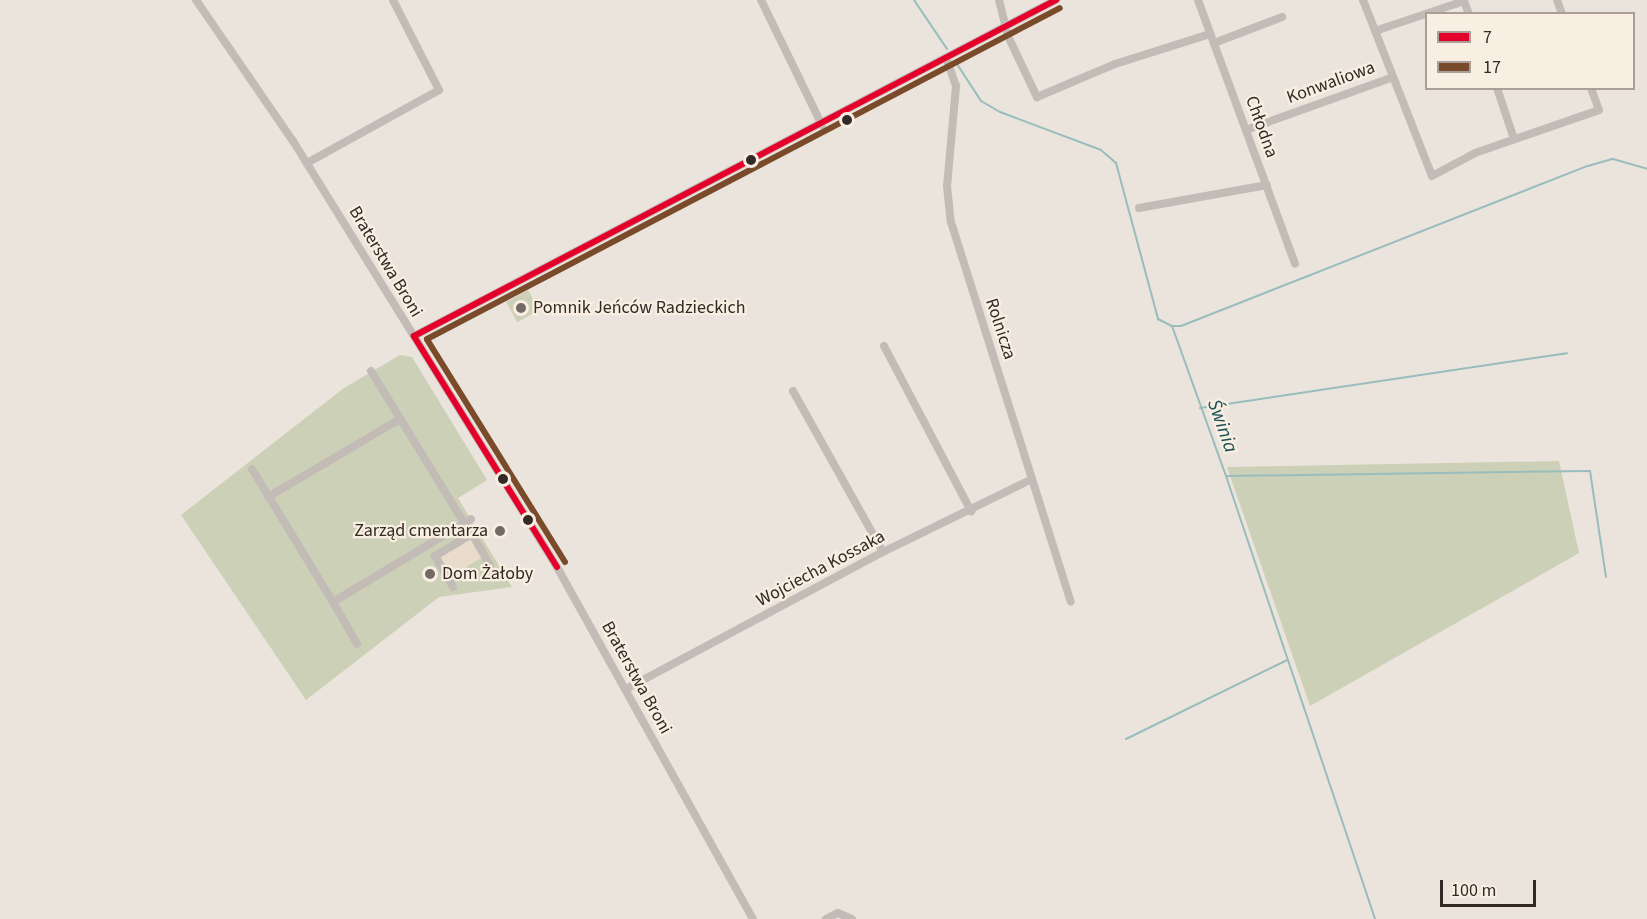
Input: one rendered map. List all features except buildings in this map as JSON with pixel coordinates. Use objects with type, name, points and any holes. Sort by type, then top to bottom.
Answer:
[{"type":"street","name":"Braterstwa Broni","points":[[196,0],[307,163],[557,567],[753,919]]},
{"type":"street","points":[[307,163],[439,90],[393,0]]},
{"type":"street","points":[[761,0],[822,125]]},
{"type":"street","points":[[999,0],[1006,29],[1036,97],[1116,64],[1210,34]]},
{"type":"street","points":[[414,336],[947,60],[1056,0]]},
{"type":"street","name":"Chłodna","points":[[1198,0],[1295,264]]},
{"type":"street","points":[[1363,0],[1432,176],[1514,139],[1599,110],[1592,90]]},
{"type":"street","points":[[1431,12],[1464,1],[1468,12]]},
{"type":"street","points":[[1375,31],[1425,14]]},
{"type":"street","points":[[1214,42],[1282,17]]},
{"type":"street","name":"Rolnicza","points":[[947,60],[956,86],[947,186],[951,222],[1071,602]]},
{"type":"street","name":"Konwaliowa","points":[[1246,130],[1393,76]]},
{"type":"street","points":[[1498,90],[1514,139]]},
{"type":"street","points":[[1139,208],[1267,185]]},
{"type":"street","points":[[884,346],[971,511]]},
{"type":"street","points":[[371,371],[467,522],[490,565]]},
{"type":"street","points":[[793,391],[883,552]]},
{"type":"street","points":[[268,497],[400,419]]},
{"type":"street","points":[[252,469],[357,644]]},
{"type":"street","name":"Wojciecha Kossaka","points":[[626,689],[883,552],[971,511],[1032,479]]},
{"type":"street","points":[[333,602],[467,522]]},
{"type":"street","points":[[435,556],[472,534]]},
{"type":"street","points":[[428,545],[453,587]]},
{"type":"street","points":[[826,919],[837,913],[852,919]]},
{"type":"green space","points":[[528,290],[539,310],[517,322],[506,302]]},
{"type":"green space","points":[[400,355],[412,357],[487,480],[458,498],[512,587],[439,597],[306,700],[181,515],[344,388]]},
{"type":"green space","points":[[1559,461],[1579,553],[1310,706],[1227,467]]},
{"type":"shaded area","points":[[472,534],[485,555],[449,578],[436,557]]},
{"type":"waterway","name":"Świnia","points":[[914,0],[947,49]]},
{"type":"waterway","name":"Świnia","points":[[957,64],[981,101],[1000,112],[1101,150],[1116,163],[1158,319],[1172,326],[1226,476],[1590,471],[1606,577]]},
{"type":"waterway","points":[[1173,326],[1181,326],[1588,166],[1613,159],[1647,169]]},
{"type":"waterway","points":[[1200,408],[1567,353]]},
{"type":"waterway","points":[[1226,476],[1375,919]]},
{"type":"waterway","points":[[1126,739],[1287,660]]},
{"type":"transit line","name":"7","points":[[557,567],[414,336],[1056,0]]},
{"type":"transit line","name":"17","points":[[565,562],[427,339],[1060,8]]},
{"type":"place","name":"Pomnik Jeńców Radzieckich","points":[[521,308]]},
{"type":"place","name":"Zarząd cmentarza","points":[[500,531]]},
{"type":"place","name":"Dom Żałoby","points":[[430,574]]}]
